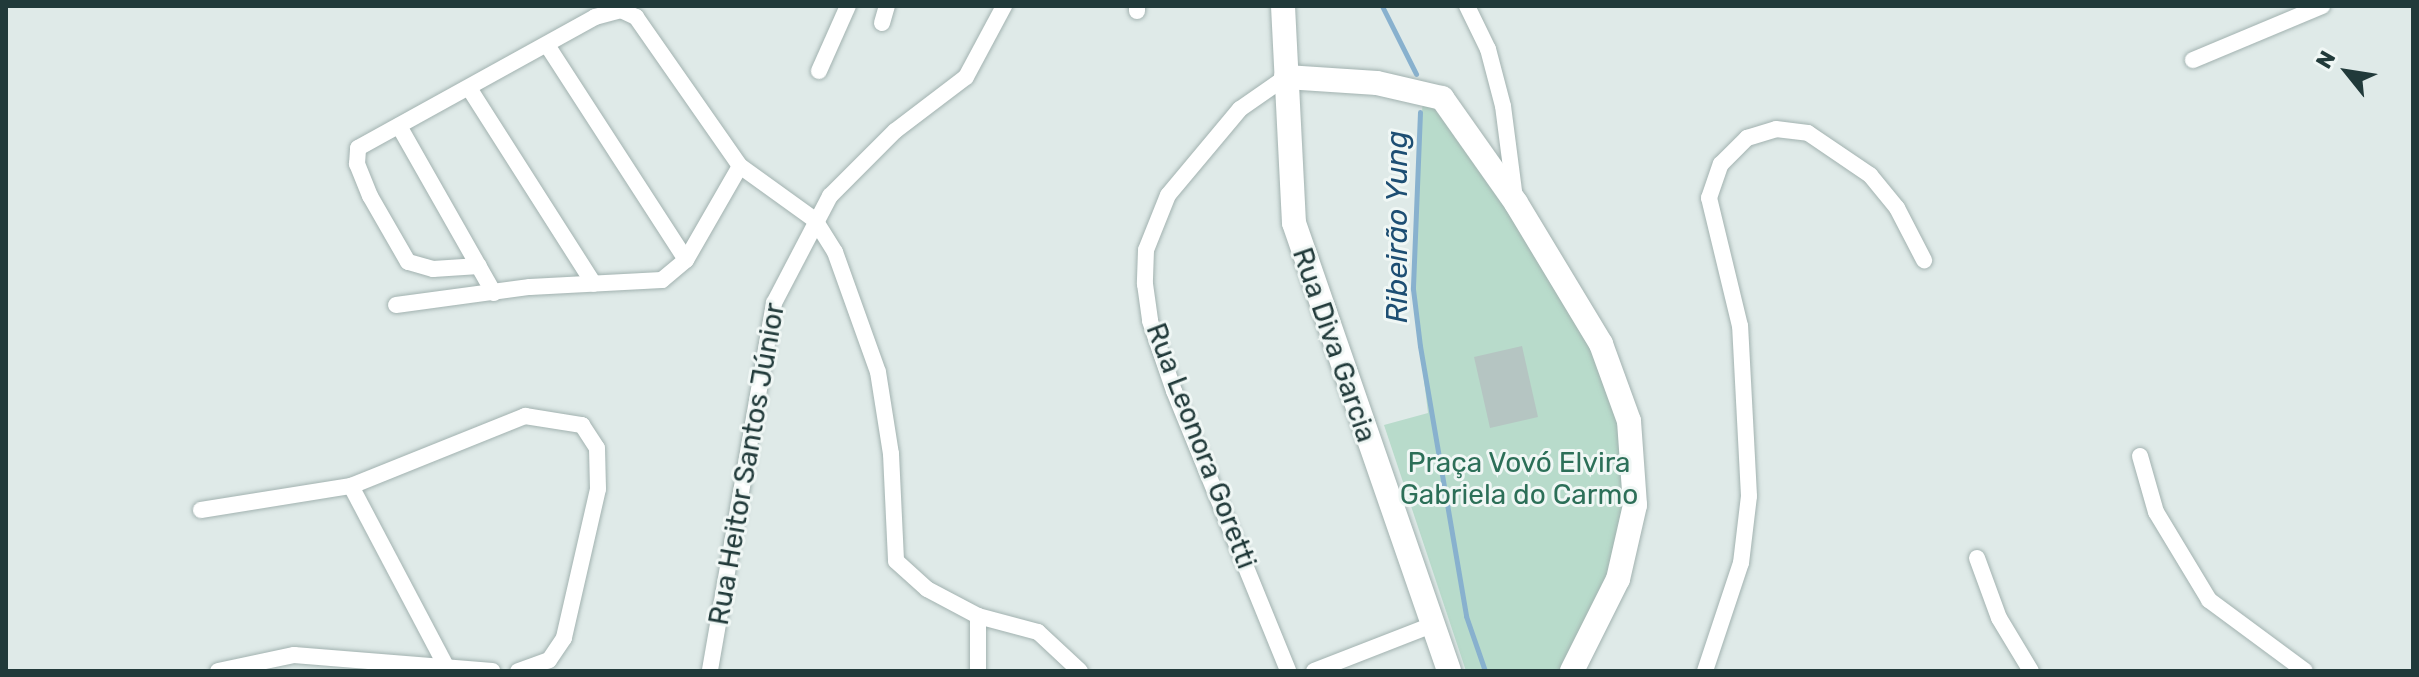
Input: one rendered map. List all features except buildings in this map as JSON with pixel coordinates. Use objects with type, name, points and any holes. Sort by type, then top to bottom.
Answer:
[{"type":"street","points":[[819,71],[848,6]]},
{"type":"street","points":[[882,23],[887,6]]},
{"type":"street","name":"Rua Heitor Santos Júnior","points":[[710,670],[767,327],[815,220],[853,170],[976,66],[1004,6]]},
{"type":"street","name":"Rua Diva Garcia","points":[[1283,6],[1294,223],[1449,671]]},
{"type":"street","points":[[1467,6],[1488,49],[1503,106],[1516,203]]},
{"type":"street","points":[[2193,60],[2322,6]]},
{"type":"street","points":[[479,266],[433,269],[400,252],[355,156],[363,142],[399,126],[607,13],[636,17],[740,166],[815,220],[835,252],[878,372],[891,454],[896,561],[927,589],[978,616],[1038,632],[1080,671]]},
{"type":"street","points":[[547,45],[686,260]]},
{"type":"street","points":[[1286,77],[1377,83],[1442,98],[1516,203],[1616,377],[1634,456],[1635,505],[1625,557],[1572,671]]},
{"type":"street","name":"Rua Leonora Goretti","points":[[1286,77],[1240,109],[1168,195],[1146,250],[1145,284],[1150,321],[1174,391],[1288,671]]},
{"type":"street","points":[[469,88],[594,284]]},
{"type":"street","points":[[399,126],[494,293]]},
{"type":"street","points":[[1705,671],[1741,563],[1749,496],[1740,326],[1709,198],[1721,164],[1747,138],[1776,129],[1808,133],[1870,175],[1897,208],[1924,260]]},
{"type":"street","points":[[396,305],[594,284],[652,283],[686,260],[740,166]]},
{"type":"street","points":[[201,510],[351,486],[525,416],[562,417],[590,434],[598,489],[564,638],[549,660],[518,671]]},
{"type":"street","points":[[2140,456],[2162,523],[2209,600],[2305,671]]},
{"type":"street","points":[[351,486],[446,667]]},
{"type":"street","points":[[1977,558],[1999,618],[2031,671]]},
{"type":"street","points":[[978,616],[978,671]]},
{"type":"street","points":[[1314,671],[1432,625]]},
{"type":"street","points":[[218,671],[294,655],[492,671]]},
{"type":"green space","name":"Praça Vovó Elvira Gabriela do Carmo","points":[[1423,94],[1443,108],[1597,346],[1623,414],[1625,534],[1568,671],[1466,671],[1384,425],[1428,413],[1413,289]]},
{"type":"waterway","name":"Ribeirão Yung","points":[[1382,6],[1416,74]]},
{"type":"waterway","name":"Ribeirão Yung","points":[[1420,112],[1413,289],[1466,616],[1485,671]]}]
